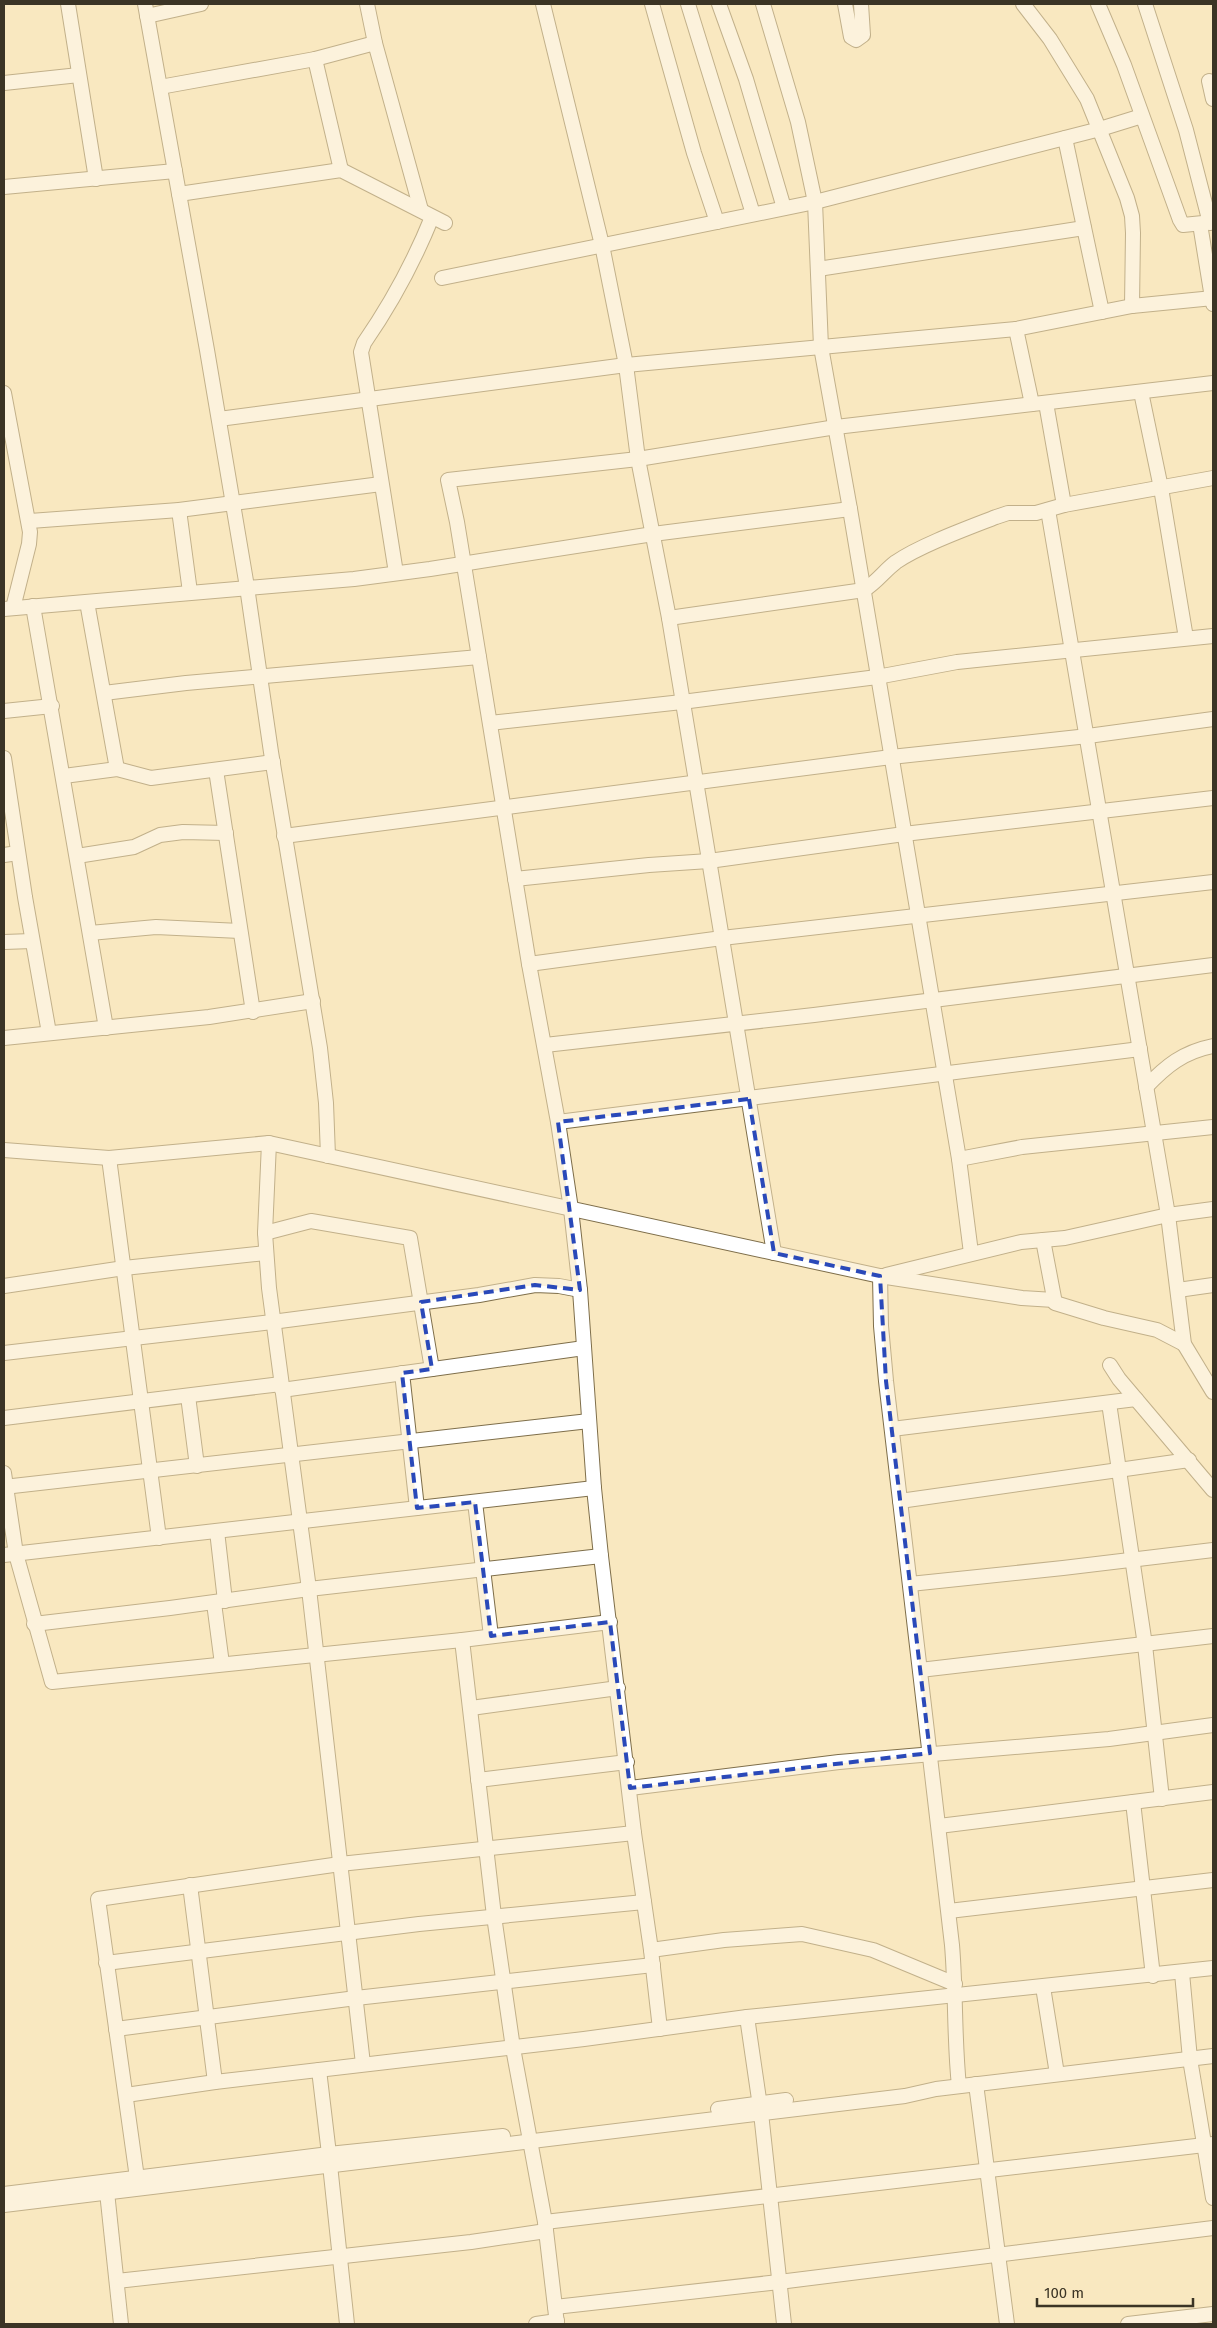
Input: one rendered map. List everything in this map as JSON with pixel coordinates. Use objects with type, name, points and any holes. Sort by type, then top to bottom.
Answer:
[{"type":"street","points":[[68,4],[96,178]]},
{"type":"street","points":[[201,4],[146,10],[247,587],[284,836],[312,1002],[326,1103],[328,1156]]},
{"type":"street","points":[[367,4],[375,43],[433,217],[398,292],[364,343],[361,352],[396,573]]},
{"type":"street","points":[[544,4],[602,245],[626,365],[638,459],[668,618],[774,1253]]},
{"type":"street","points":[[652,4],[694,153],[717,222]]},
{"type":"street","points":[[688,4],[753,214]]},
{"type":"street","points":[[719,4],[746,80],[784,208]]},
{"type":"street","points":[[763,4],[798,122],[815,202],[821,347],[864,590],[943,1075],[959,1159],[971,1253]]},
{"type":"street","points":[[845,4],[851,37],[856,40],[863,35],[861,4]]},
{"type":"street","points":[[219,419],[626,365],[1016,329],[1132,306],[1213,300],[1208,223],[1186,130],[1145,4]]},
{"type":"street","points":[[1102,5],[1180,220],[1183,225],[1208,223]]},
{"type":"street","points":[[1030,6],[1087,99],[1132,216],[1132,306]]},
{"type":"street","points":[[160,87],[315,58],[375,43]]},
{"type":"street","points":[[315,58],[341,170]]},
{"type":"street","points":[[4,83],[79,75]]},
{"type":"street","points":[[1209,81],[1213,99]]},
{"type":"street","points":[[442,278],[815,202],[1100,129],[1142,116]]},
{"type":"street","points":[[1065,138],[1102,312]]},
{"type":"street","points":[[179,194],[341,170],[433,217]]},
{"type":"street","points":[[4,187],[175,171]]},
{"type":"street","points":[[818,269],[1084,228]]},
{"type":"street","points":[[1016,329],[1032,404]]},
{"type":"street","points":[[660,2029],[652,1950],[634,1833],[601,1556],[594,1488],[580,1290],[571,1208],[545,1044],[529,964],[464,563],[448,480],[638,459],[836,426],[1213,383]]},
{"type":"street","points":[[4,392],[30,521],[29,544],[8,609],[354,579],[653,534],[850,509]]},
{"type":"street","points":[[1141,392],[1162,488],[1186,638]]},
{"type":"street","points":[[1046,403],[1064,505]]},
{"type":"street","points":[[668,618],[864,590],[876,582],[895,563],[910,554],[1008,513],[1036,513],[1064,505],[1213,478]]},
{"type":"street","points":[[30,521],[179,510],[382,484]]},
{"type":"street","points":[[179,510],[190,592]]},
{"type":"street","points":[[1048,510],[1088,736],[1168,1215],[1184,1344],[1213,1392]]},
{"type":"street","points":[[87,602],[117,769]]},
{"type":"street","points":[[33,606],[52,706],[106,1028]]},
{"type":"street","points":[[490,722],[682,702],[877,677],[957,662],[1213,636]]},
{"type":"street","points":[[104,694],[186,683],[479,657]]},
{"type":"street","points":[[4,711],[52,706]]},
{"type":"street","points":[[284,836],[891,757],[1088,736],[1213,720]]},
{"type":"street","points":[[4,758],[11,854],[32,941],[49,1033]]},
{"type":"street","points":[[64,776],[117,769],[151,778],[273,762]]},
{"type":"street","points":[[216,770],[254,1012]]},
{"type":"street","points":[[515,879],[612,868],[709,861],[904,834],[1213,798]]},
{"type":"street","points":[[77,856],[134,848],[160,834],[226,832]]},
{"type":"street","points":[[529,964],[722,938],[1213,882]]},
{"type":"street","points":[[90,933],[156,927],[240,931]]},
{"type":"street","points":[[4,942],[32,941]]},
{"type":"street","points":[[545,1044],[814,1015],[1213,965]]},
{"type":"street","points":[[4,1038],[254,1012],[312,1002]]},
{"type":"street","points":[[1146,1087],[1166,1066],[1184,1056],[1213,1046]]},
{"type":"street","points":[[558,1122],[1140,1049]]},
{"type":"street","points":[[959,1159],[1022,1147],[1213,1127]]},
{"type":"street","points":[[269,1143],[265,1233],[272,1322],[301,1522],[363,2064]]},
{"type":"street","points":[[4,1150],[109,1158],[269,1143],[880,1276],[1022,1298],[1054,1300]]},
{"type":"street","points":[[109,1158],[152,1471],[159,1538]]},
{"type":"street","points":[[880,1276],[1020,1242],[1064,1238],[1168,1215],[1213,1208]]},
{"type":"street","points":[[265,1233],[311,1220],[406,1236],[412,1241],[432,1369]]},
{"type":"street","points":[[1043,1240],[1054,1300],[1058,1306],[1157,1330],[1184,1344]]},
{"type":"street","points":[[4,1286],[124,1268],[266,1253]]},
{"type":"street","points":[[880,1276],[881,1326],[892,1429],[949,1911],[955,1990],[955,2044],[959,2086]]},
{"type":"street","points":[[4,1353],[272,1322],[535,1285],[559,1286],[580,1290]]},
{"type":"street","points":[[1178,1290],[1213,1286]]},
{"type":"street","points":[[4,1418],[141,1401],[402,1373],[584,1348]]},
{"type":"street","points":[[1110,1365],[1136,1399],[1213,1490]]},
{"type":"street","points":[[402,1373],[417,1508]]},
{"type":"street","points":[[188,1396],[197,1466]]},
{"type":"street","points":[[892,1429],[1136,1399]]},
{"type":"street","points":[[1109,1402],[1145,1645],[1162,1799]]},
{"type":"street","points":[[5,1487],[589,1421]]},
{"type":"street","points":[[900,1502],[1189,1460]]},
{"type":"street","points":[[4,1473],[10,1554],[52,1682],[462,1640],[610,1622]]},
{"type":"street","points":[[10,1554],[594,1488]]},
{"type":"street","points":[[475,1502],[491,1636]]},
{"type":"street","points":[[217,1531],[222,1664]]},
{"type":"street","points":[[910,1584],[1213,1550]]},
{"type":"street","points":[[34,1624],[220,1602],[309,1589],[484,1571],[601,1556]]},
{"type":"street","points":[[920,1670],[1213,1636]]},
{"type":"street","points":[[462,1640],[503,1982],[545,2226],[557,2323],[536,2324]]},
{"type":"street","points":[[470,1708],[618,1688]]},
{"type":"street","points":[[630,1788],[840,1762],[1109,1738],[1213,1725]]},
{"type":"street","points":[[478,1780],[627,1762]]},
{"type":"street","points":[[939,1826],[1213,1792]]},
{"type":"street","points":[[1132,1802],[1152,1976]]},
{"type":"street","points":[[136,2178],[98,1900],[340,1864],[634,1833]]},
{"type":"street","points":[[949,1911],[1213,1880]]},
{"type":"street","points":[[190,1885],[216,2082]]},
{"type":"street","points":[[106,1963],[494,1916],[644,1902]]},
{"type":"street","points":[[652,1950],[724,1940],[802,1934],[874,1950],[955,1990]]},
{"type":"street","points":[[116,2029],[356,1998],[653,1965]]},
{"type":"street","points":[[126,2095],[363,2064],[513,2048],[955,1990],[1043,1987],[1213,1968]]},
{"type":"street","points":[[1182,1972],[1190,2059],[1210,2144],[1213,2198]]},
{"type":"street","points":[[1043,1987],[1057,2074]]},
{"type":"street","points":[[747,2017],[761,2108],[784,2324]]},
{"type":"street","points":[[4,2194],[136,2178],[530,2138],[761,2108],[905,2096],[959,2086],[1213,2056]]},
{"type":"street","points":[[319,2070],[347,2324]]},
{"type":"street","points":[[976,2084],[1007,2324]]},
{"type":"street","points":[[117,2281],[470,2242],[545,2226],[769,2195],[1210,2144]]},
{"type":"street","points":[[4,2205],[108,2192],[330,2159]]},
{"type":"street","points":[[108,2192],[121,2324]]},
{"type":"street","points":[[555,2307],[779,2282],[1213,2228]]},
{"type":"street","points":[[1128,2324],[1213,2314]]},
{"type":"highlighted area","points":[[749,1099],[774,1253],[880,1276],[886,1381],[930,1753],[630,1788],[610,1622],[491,1636],[475,1502],[417,1508],[402,1373],[432,1369],[421,1302],[535,1285],[580,1290],[558,1122]]}]
